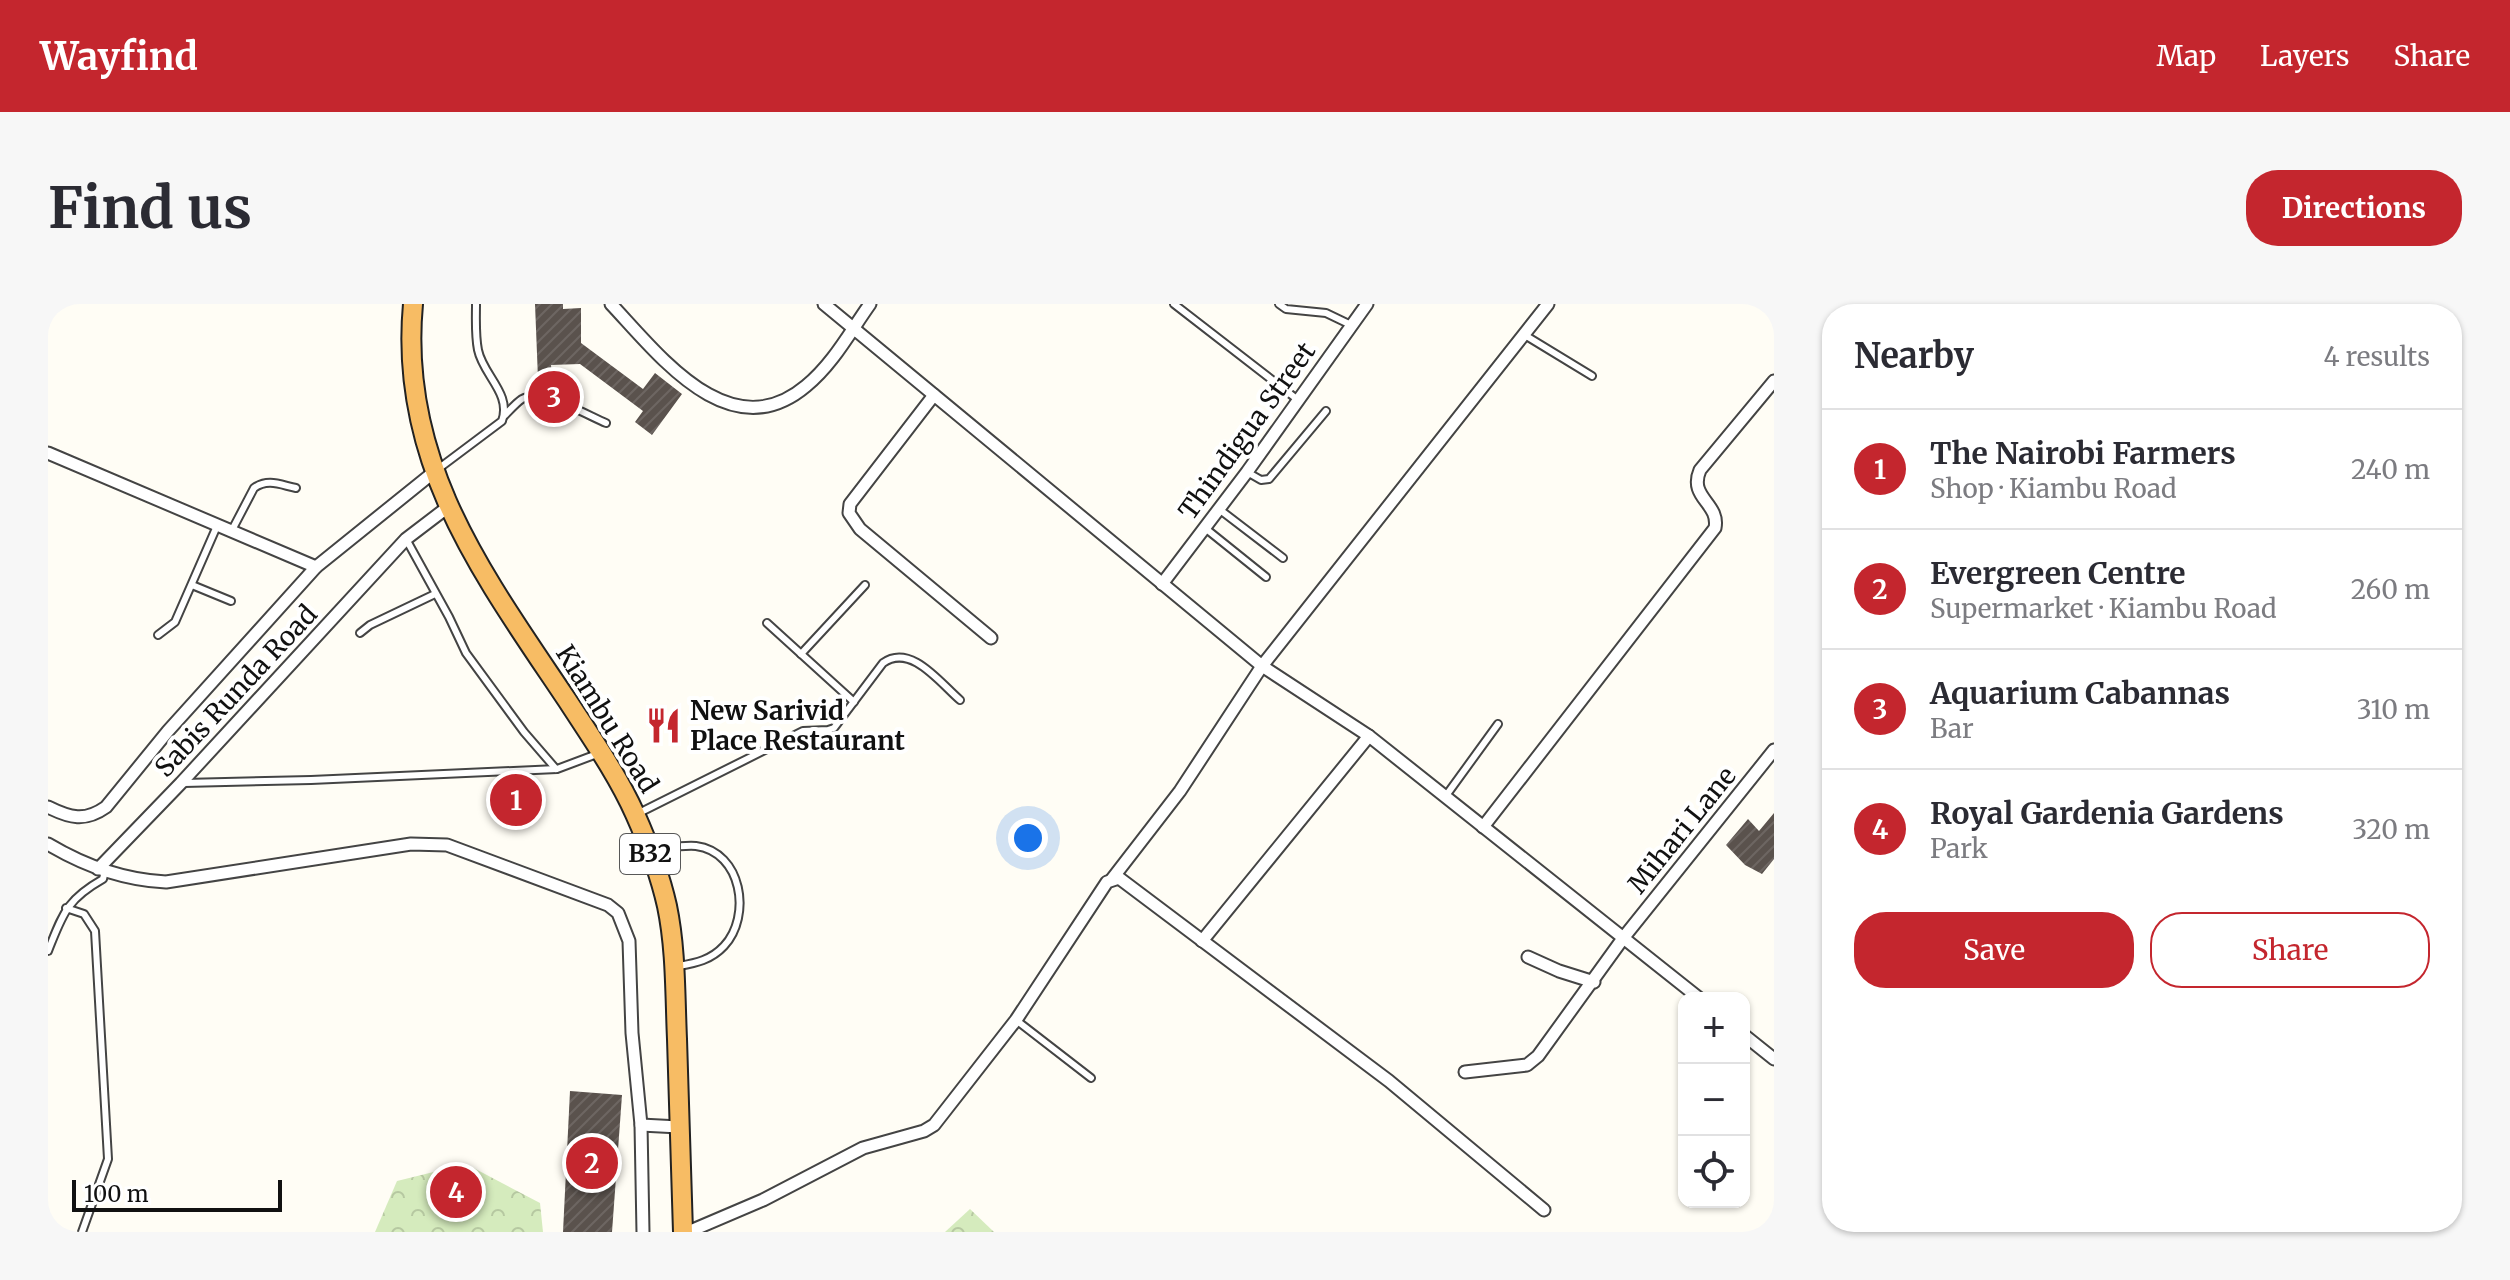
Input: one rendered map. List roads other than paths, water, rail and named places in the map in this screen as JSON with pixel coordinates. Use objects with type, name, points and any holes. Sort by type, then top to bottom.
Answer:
[{"type":"highway","name":"Kiambu Road","points":[[413,304],[411,331],[415,390],[434,472],[448,507],[490,585],[601,753],[635,815],[667,906],[674,967],[686,1232]]},
{"type":"street","points":[[611,304],[695,389],[723,404],[739,407],[779,403],[807,386],[844,344],[870,304]]},
{"type":"street","points":[[824,304],[1262,666],[1369,736],[1692,992]]},
{"type":"street","name":"Thindigua Street","points":[[1162,584],[1247,472],[1367,304]]},
{"type":"street","points":[[686,1232],[763,1200],[863,1148],[924,1131],[934,1125],[1016,1020],[1107,882],[1180,791],[1262,666],[1548,304]]},
{"type":"street","points":[[1483,827],[1715,528],[1715,516],[1697,488],[1697,477],[1774,381]]},
{"type":"street","points":[[934,395],[850,504],[849,513],[860,529],[991,638]]},
{"type":"street","points":[[48,453],[316,567]]},
{"type":"street","points":[[48,807],[75,819],[95,815],[106,807],[168,731],[316,567],[434,472]]},
{"type":"street","name":"Sabis Runda Road","points":[[102,870],[406,539],[448,507]]},
{"type":"street","points":[[1202,941],[1369,736]]},
{"type":"street","name":"Mihari Lane","points":[[1465,1072],[1527,1065],[1538,1056],[1624,937],[1774,750]]},
{"type":"street","points":[[48,844],[102,870],[147,881],[186,880],[428,842],[447,845],[608,905],[618,913],[629,941],[632,1033],[641,1125],[643,1232]]},
{"type":"street","points":[[1112,879],[1119,878],[1389,1081],[1544,1210]]},
{"type":"street","points":[[1528,957],[1579,979],[1594,982]]},
{"type":"street","points":[[1750,1040],[1774,1059]]},
{"type":"street","points":[[641,1125],[679,1127]]},
{"type":"lane","points":[[476,304],[478,351],[487,373],[503,397],[504,416]]},
{"type":"lane","points":[[1174,304],[1298,400]]},
{"type":"lane","points":[[1279,304],[1286,309],[1326,313],[1351,325]]},
{"type":"lane","points":[[1523,334],[1592,376]]},
{"type":"lane","points":[[434,472],[502,421],[523,399],[534,395],[546,397],[606,423]]},
{"type":"lane","points":[[1247,472],[1261,480],[1269,479],[1326,411]]},
{"type":"lane","points":[[231,532],[259,484],[271,482],[296,488]]},
{"type":"lane","points":[[1219,509],[1283,558]]},
{"type":"lane","points":[[158,635],[175,622],[217,526]]},
{"type":"lane","points":[[1205,528],[1266,577]]},
{"type":"lane","points":[[406,539],[466,653],[524,732],[557,769]]},
{"type":"lane","points":[[192,585],[231,601]]},
{"type":"lane","points":[[801,654],[865,585]]},
{"type":"lane","points":[[360,633],[370,625],[435,594]]},
{"type":"lane","points":[[767,623],[854,702]]},
{"type":"lane","points":[[635,815],[803,731],[834,728],[883,663],[897,657],[914,660],[960,700]]},
{"type":"lane","points":[[1445,797],[1498,724]]},
{"type":"lane","points":[[181,783],[557,769],[601,753]]},
{"type":"lane","points":[[648,849],[697,846],[716,854],[737,883],[742,905],[735,930],[724,947],[706,961],[674,967]]},
{"type":"lane","points":[[48,951],[66,908],[103,879],[102,870]]},
{"type":"lane","points":[[66,908],[84,914],[95,931],[108,1159],[82,1232]]},
{"type":"lane","points":[[1016,1020],[1091,1078]]},
{"type":"place","name":"Aquarium Cabannas","points":[[554,397]]},
{"type":"place","name":"New Sarivid Place Restaurant","points":[[664,726]]},
{"type":"place","name":"The Nairobi Farmers","points":[[516,800]]},
{"type":"place","name":"Evergreen Centre","points":[[592,1163]]},
{"type":"place","name":"Royal Gardenia Gardens","points":[[456,1192]]}]
